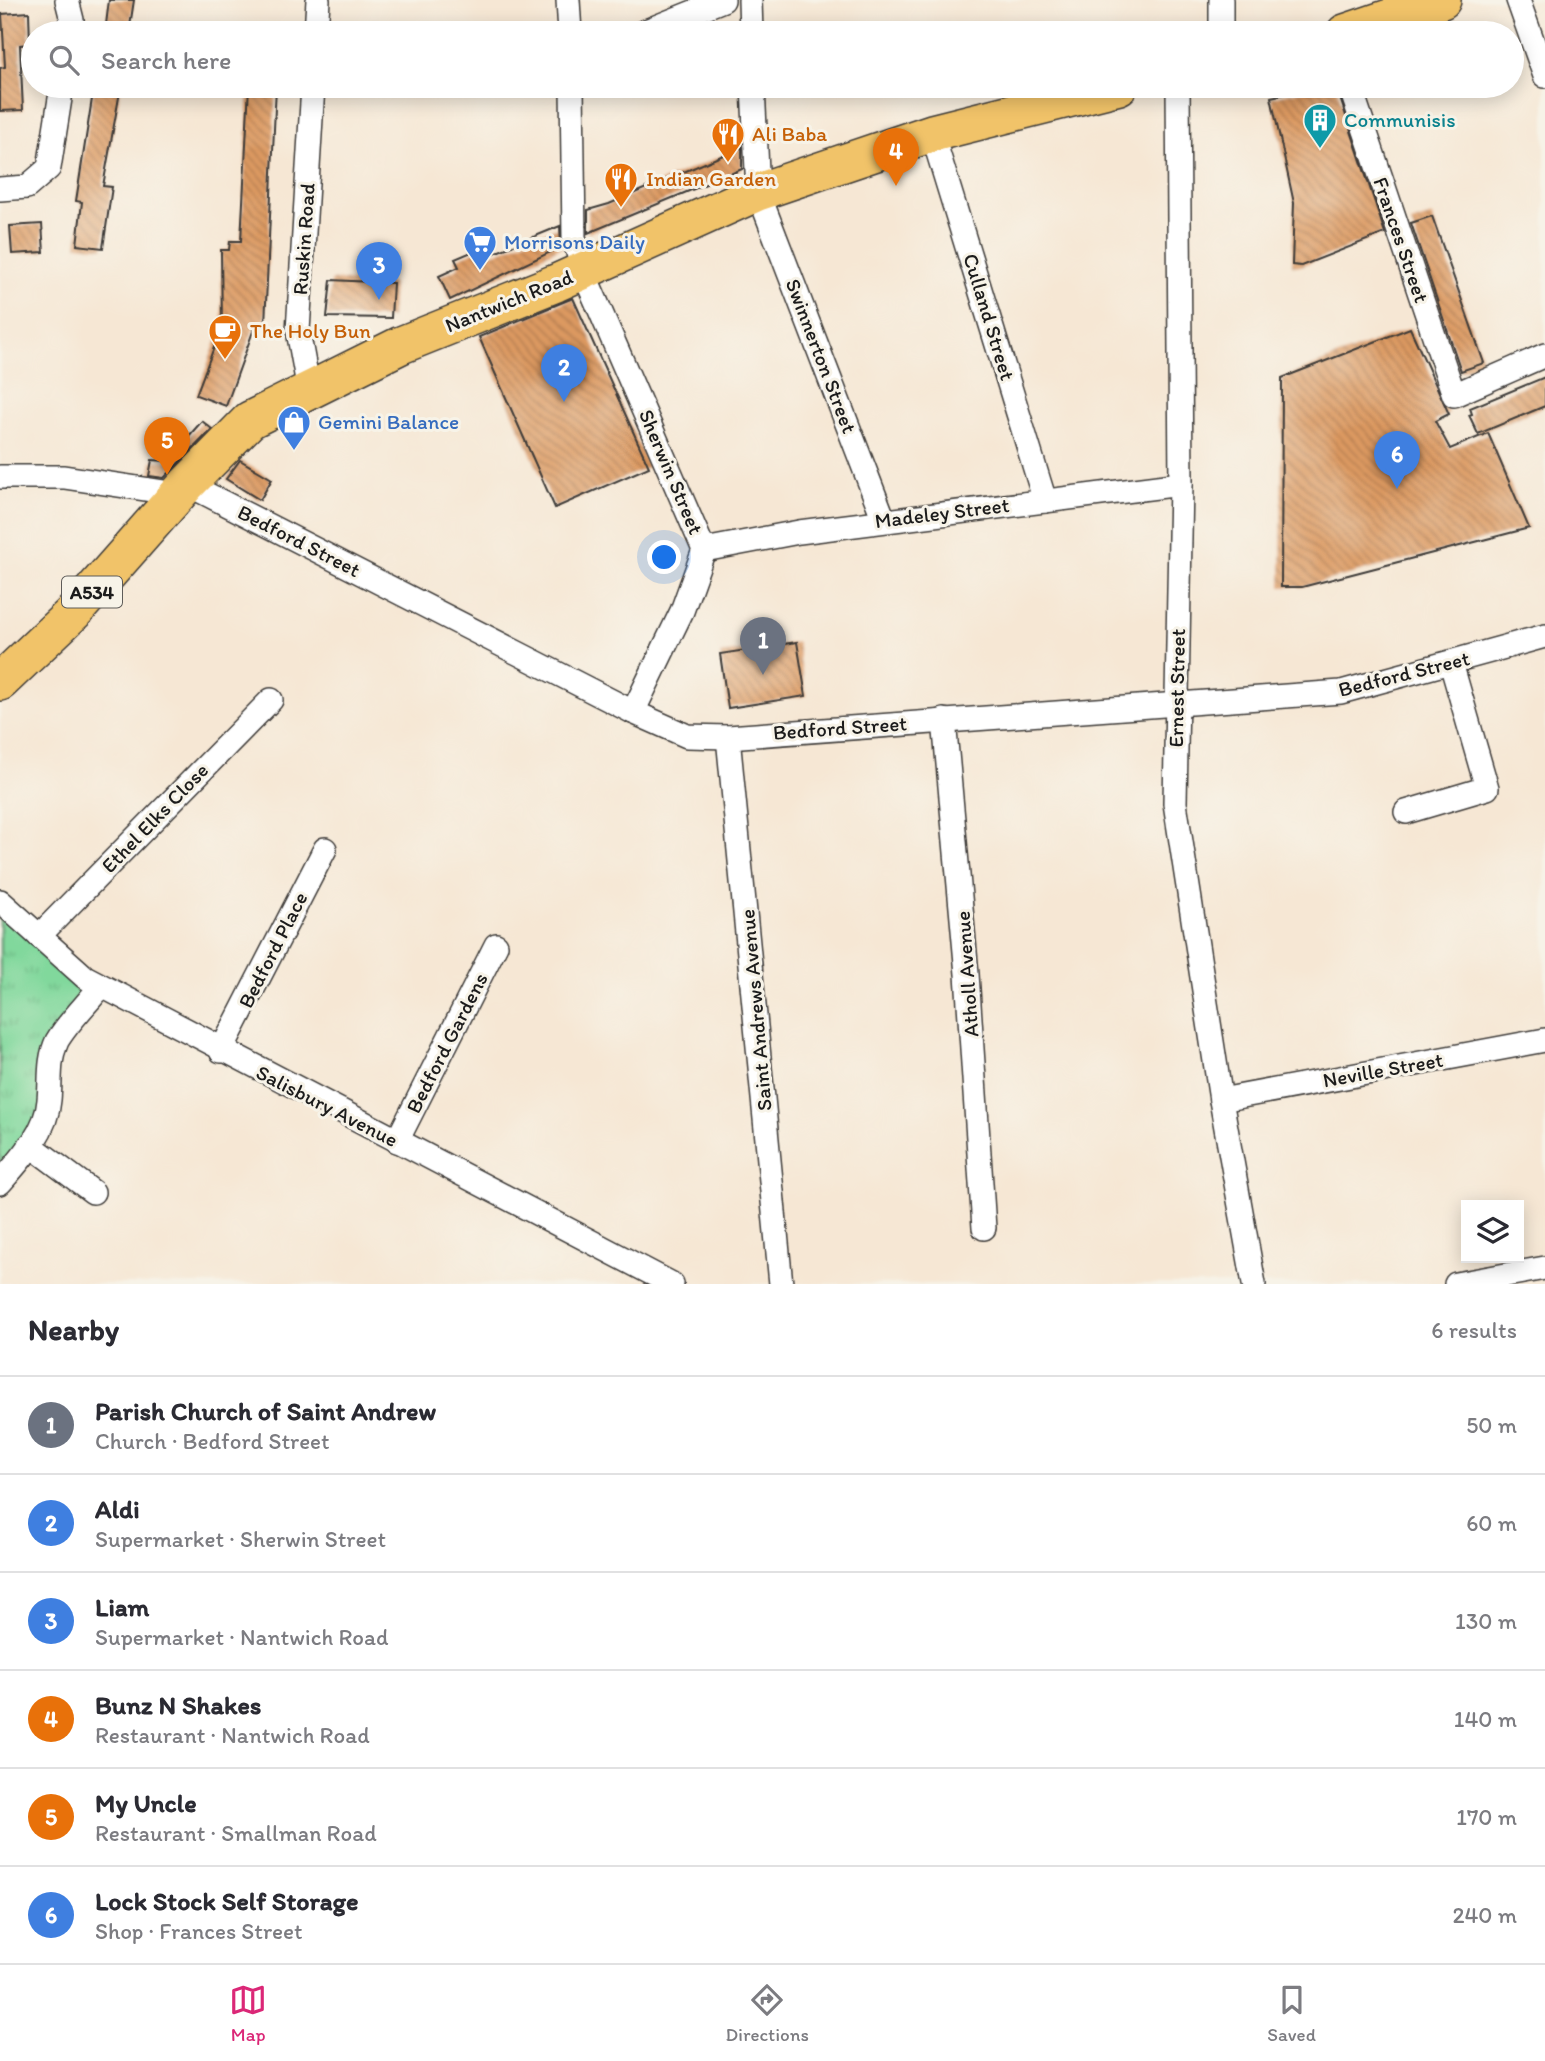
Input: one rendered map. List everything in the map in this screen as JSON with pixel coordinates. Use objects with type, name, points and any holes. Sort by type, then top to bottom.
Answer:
[{"type":"main road","points":[[1380,21],[1442,0]]},
{"type":"main road","name":"Nantwich Road","points":[[0,682],[75,611],[183,489],[250,420],[401,345],[583,271],[758,192],[932,133],[1071,98]]},
{"type":"street","points":[[67,0],[72,21]]},
{"type":"street","points":[[317,21],[318,0]]},
{"type":"street","points":[[568,0],[569,21]]},
{"type":"street","points":[[671,21],[723,0]]},
{"type":"street","points":[[750,0],[751,21]]},
{"type":"street","points":[[1221,21],[1222,0]]},
{"type":"street","points":[[1518,0],[1545,76]]},
{"type":"street","points":[[0,188],[27,187],[39,180],[49,168],[60,98]]},
{"type":"street","name":"Ruskin Road","points":[[309,391],[298,331],[312,98]]},
{"type":"street","name":"Sherwin Street","points":[[572,98],[574,239],[583,271],[704,550],[682,611],[633,712]]},
{"type":"street","name":"Swinnerton Street","points":[[754,98],[758,192],[884,520]]},
{"type":"street","name":"Ernest Street","points":[[1178,98],[1181,484],[1175,803],[1221,1100],[1254,1284]]},
{"type":"street","name":"Frances Street","points":[[1353,98],[1454,395],[1545,355]]},
{"type":"street","name":"Culland Street","points":[[932,133],[1045,500]]},
{"type":"street","name":"Bedford Street","points":[[0,477],[64,477],[183,489],[633,712],[687,736],[728,737],[1341,692],[1545,636]]},
{"type":"street","name":"Madeley Street","points":[[704,550],[799,531],[1181,484]]},
{"type":"street","points":[[1406,812],[1487,788],[1451,663]]},
{"type":"street","name":"Ethel Elks Close","points":[[39,936],[271,700]]},
{"type":"street","name":"Atholl Avenue","points":[[944,720],[967,962],[984,1228]]},
{"type":"street","name":"Saint Andrews Avenue","points":[[728,737],[781,1284]]},
{"type":"street","name":"Bedford Place","points":[[220,1051],[325,849]]},
{"type":"street","name":"Salisbury Avenue","points":[[0,901],[85,977],[220,1051],[672,1284]]},
{"type":"street","name":"Bedford Gardens","points":[[397,1141],[496,944]]},
{"type":"street","points":[[0,1183],[42,1126],[49,1103],[49,1071],[57,1042],[102,986]]},
{"type":"street","name":"Neville Street","points":[[1221,1100],[1545,1040]]},
{"type":"street","points":[[30,1145],[93,1192]]},
{"type":"street","points":[[1456,1284],[1545,1268]]},
{"type":"green space","points":[[0,901],[101,986],[57,1042],[49,1103],[0,1182]]},
{"type":"building","points":[[109,0],[134,0],[131,21],[106,21]]},
{"type":"building","points":[[29,12],[29,21],[21,21],[23,110],[0,111],[0,68],[5,67],[2,14]]},
{"type":"building","points":[[92,98],[119,98],[103,186],[112,187],[103,248],[77,245],[82,202],[76,201]]},
{"type":"building","points":[[248,98],[275,98],[265,324],[256,323],[226,406],[196,395],[222,326],[221,250],[229,250],[230,241],[241,241]]},
{"type":"building","name":"Communisis","points":[[1271,98],[1340,98],[1385,233],[1301,266],[1292,265],[1294,203]]},
{"type":"building","points":[[742,147],[742,169],[588,233],[588,210],[609,204]]},
{"type":"building","points":[[1432,216],[1484,363],[1461,371],[1411,223]]},
{"type":"building","points":[[42,224],[44,252],[12,254],[10,226]]},
{"type":"building","points":[[560,226],[561,247],[450,300],[439,276],[459,267],[455,259],[488,245],[492,254]]},
{"type":"building","points":[[331,280],[393,283],[391,318],[327,317]]},
{"type":"building","points":[[573,298],[649,467],[555,508],[479,337]]},
{"type":"building","points":[[1410,328],[1449,414],[1435,421],[1450,449],[1488,433],[1529,528],[1302,587],[1281,587],[1282,378]]},
{"type":"building","points":[[1545,377],[1545,406],[1478,434],[1469,415],[1472,414],[1470,408]]},
{"type":"building","points":[[202,421],[212,429],[164,478],[149,476],[152,460],[167,461]]},
{"type":"building","points":[[240,460],[272,479],[260,500],[226,479]]},
{"type":"building","points":[[797,642],[806,696],[728,708],[720,654]]},
{"type":"place","name":"Communisis","points":[[1320,150]]},
{"type":"place","name":"Ali Baba","points":[[728,164]]},
{"type":"place","name":"Bunz N Shakes","points":[[896,186]]},
{"type":"place","name":"Indian Garden","points":[[621,209]]},
{"type":"place","name":"Morrisons Daily","points":[[480,272]]},
{"type":"place","name":"Liam","points":[[379,300]]},
{"type":"place","name":"The Holy Bun","points":[[225,361]]},
{"type":"place","name":"Aldi","points":[[564,402]]},
{"type":"place","name":"Gemini Balance","points":[[294,452]]},
{"type":"place","name":"My Uncle","points":[[167,475]]},
{"type":"place","name":"Lock Stock Self Storage","points":[[1397,489]]},
{"type":"place","name":"Parish Church of Saint Andrew","points":[[763,675]]}]
